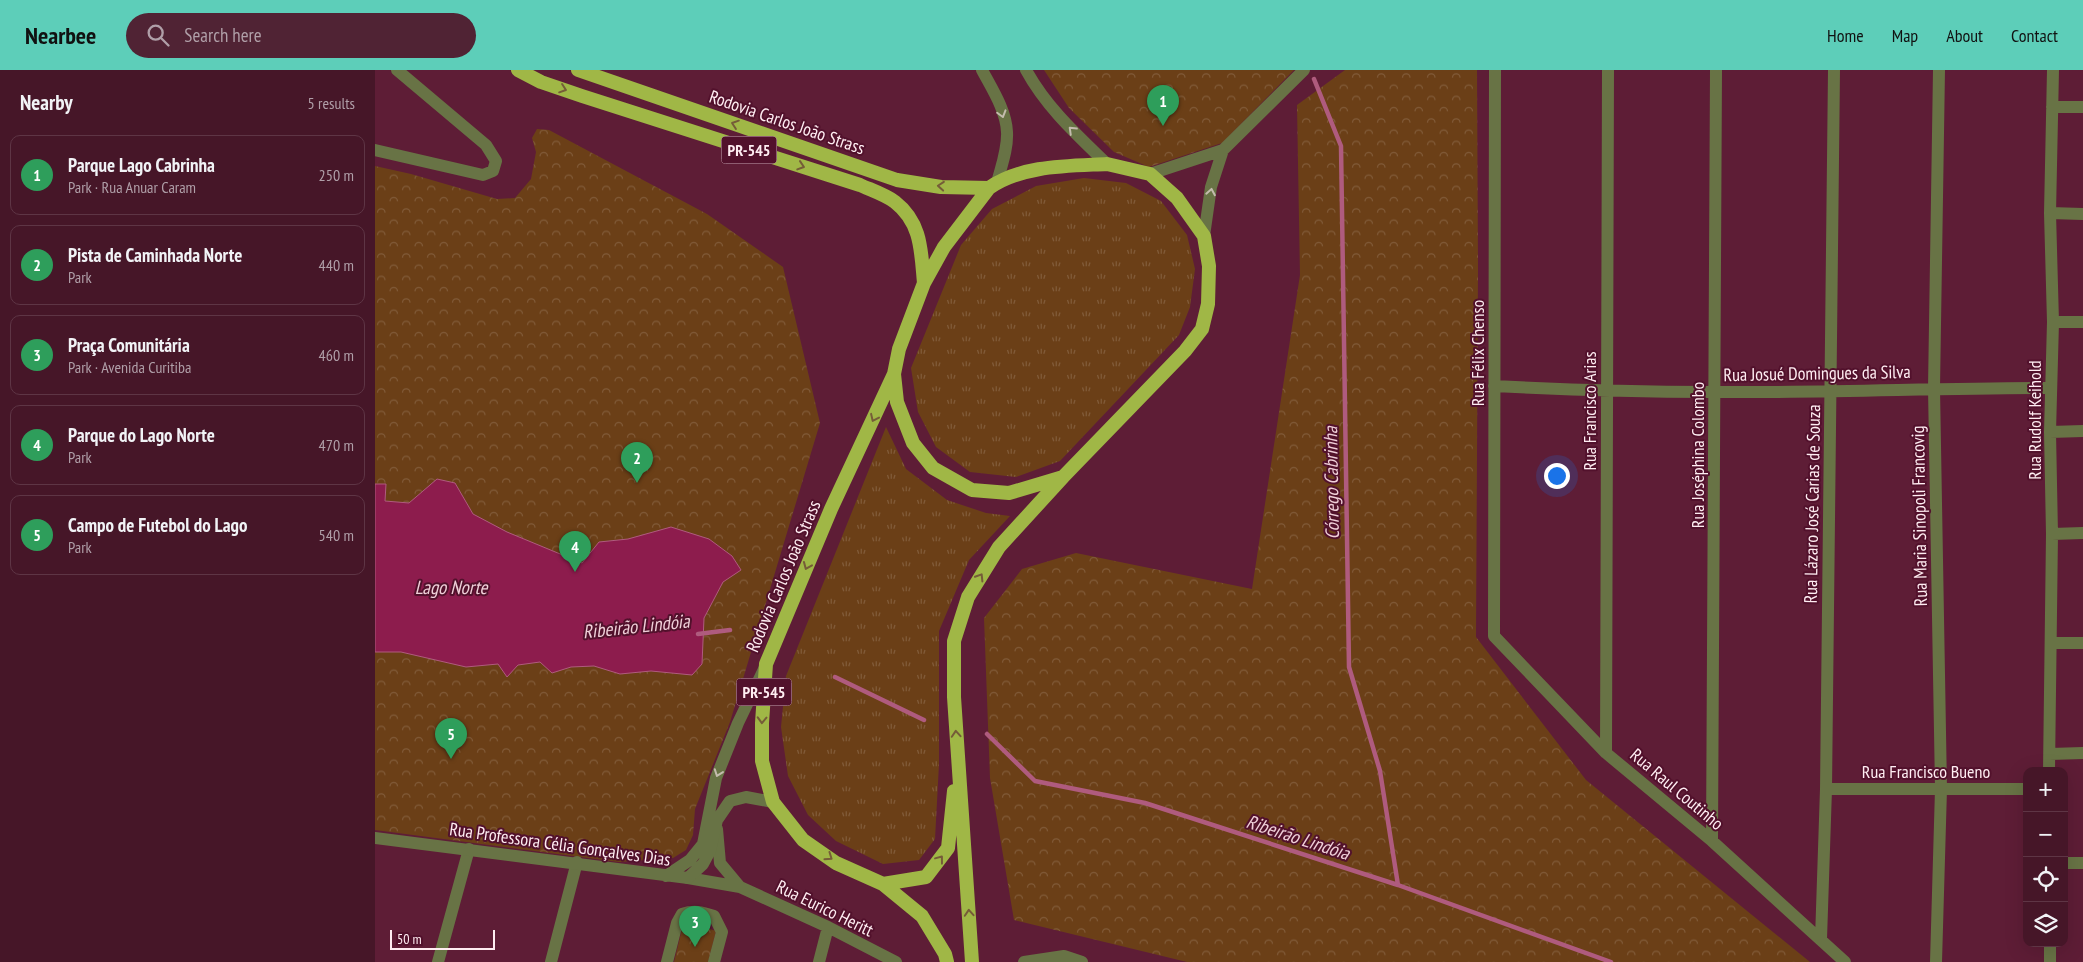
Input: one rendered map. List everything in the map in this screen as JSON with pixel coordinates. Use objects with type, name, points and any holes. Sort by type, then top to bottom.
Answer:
[{"type":"highway","name":"Rodovia Carlos João Strass","points":[[518,70],[541,82],[860,186],[895,202],[915,226],[921,247],[924,282]]},
{"type":"highway","name":"Rodovia Carlos João Strass","points":[[577,70],[897,180],[941,187],[993,185]]},
{"type":"highway","points":[[972,962],[954,697],[954,641],[968,597],[999,547],[1063,477],[1185,351],[1202,329],[1208,304],[1209,266],[1204,236],[1177,198],[1149,174],[1107,164],[1052,167],[1017,175],[993,185],[944,247],[924,282],[899,349],[894,374],[897,402],[913,443],[933,468],[972,490],[1009,493],[1063,477]]},
{"type":"highway","name":"Rodovia Carlos João Strass","points":[[894,374],[831,508],[766,664],[762,723],[762,761],[773,802],[803,840],[836,863],[883,884],[922,916],[945,954],[947,962]]},
{"type":"highway","points":[[883,884],[926,877],[948,848],[958,758]]},
{"type":"street","points":[[375,150],[483,175],[493,172],[496,161],[486,145],[397,70]]},
{"type":"street","points":[[982,70],[1002,110],[1007,133],[1004,156],[993,185]]},
{"type":"street","points":[[1026,70],[1031,80],[1063,121],[1107,164]]},
{"type":"street","points":[[1149,174],[1223,150],[1304,70]]},
{"type":"street","name":"Rua Félix Chenso","points":[[1494,636],[1495,70]]},
{"type":"street","name":"Rua Francisco Arias","points":[[1606,753],[1607,70]]},
{"type":"street","name":"Rua Joséphina Colombo","points":[[1712,841],[1716,70]]},
{"type":"street","name":"Rua Lázaro José Carias de Souza","points":[[1821,939],[1825,788],[1835,70]]},
{"type":"street","name":"Rua Maria Sinopoli Francovig","points":[[1936,962],[1941,790],[1934,388],[1939,70]]},
{"type":"street","name":"Rua Rudolf Keihold","points":[[2049,767],[2052,534],[2050,432],[2053,322],[2050,213],[2053,70]]},
{"type":"street","points":[[2052,107],[2083,107]]},
{"type":"street","points":[[1204,236],[1211,187],[1223,150]]},
{"type":"street","points":[[2050,213],[2083,214]]},
{"type":"street","points":[[2053,322],[2083,322]]},
{"type":"street","name":"Rua Josué Domingues da Silva","points":[[1495,386],[1607,391],[1715,392],[2051,388]]},
{"type":"street","points":[[2050,432],[2083,431]]},
{"type":"street","points":[[2052,534],[2083,533]]},
{"type":"street","name":"Rua Raul Coutinho","points":[[1494,636],[1606,753],[1712,841],[1845,962]]},
{"type":"street","points":[[2051,643],[2083,643]]},
{"type":"street","points":[[666,876],[690,860],[703,844],[716,778],[738,723],[766,664]]},
{"type":"street","points":[[2050,754],[2083,753]]},
{"type":"street","name":"Rua Francisco Bueno","points":[[1825,788],[2023,789]]},
{"type":"street","points":[[688,878],[703,864],[710,851],[717,820],[730,801],[746,797],[773,802]]},
{"type":"street","points":[[717,820],[720,863],[740,887]]},
{"type":"street","name":"Rua Professora Célia Gonçalves Dias","points":[[375,838],[577,862],[740,887]]},
{"type":"street","points":[[438,962],[469,849]]},
{"type":"street","points":[[551,962],[577,862]]},
{"type":"street","points":[[2068,863],[2083,863]]},
{"type":"street","name":"Rua Eurico Heritt","points":[[740,887],[828,927],[896,962]]},
{"type":"street","points":[[667,962],[677,923],[682,914],[692,911],[714,916],[723,932],[715,962]]},
{"type":"street","points":[[819,962],[828,927]]},
{"type":"street","points":[[2050,947],[2050,962]]},
{"type":"street","points":[[1024,961],[1064,956],[1082,962]]},
{"type":"green space","points":[[1044,70],[1294,70],[1222,143],[1149,167],[1114,152],[1069,108]]},
{"type":"green space","points":[[1345,70],[1477,70],[1476,637],[1586,780],[1810,962],[1187,962],[1014,920],[990,778],[984,618],[1022,569],[1076,553],[1252,589],[1300,275],[1297,105]]},
{"type":"green space","points":[[537,129],[549,130],[707,214],[783,267],[820,423],[730,722],[695,809],[693,835],[686,850],[673,858],[619,862],[375,830],[375,166],[411,174],[497,199],[515,198],[531,179],[536,152],[532,138]]},
{"type":"green space","points":[[1084,178],[1126,183],[1161,201],[1187,235],[1195,269],[1190,307],[1179,335],[1060,461],[1016,477],[970,472],[936,447],[918,412],[911,368],[961,245],[992,209],[1036,186]]},
{"type":"green space","points":[[886,427],[906,469],[947,500],[986,513],[1010,516],[969,560],[939,631],[939,764],[935,839],[919,860],[883,864],[836,841],[808,815],[788,776],[781,727],[786,676]]},
{"type":"green space","points":[[684,921],[716,931],[708,962],[674,962]]},
{"type":"water","name":"Lago Norte","points":[[437,479],[455,483],[473,514],[507,532],[582,563],[599,542],[628,539],[671,527],[709,539],[732,556],[741,570],[723,582],[704,618],[702,664],[692,675],[651,671],[620,674],[594,666],[571,667],[552,673],[540,662],[518,665],[507,677],[498,664],[466,667],[401,652],[375,652],[375,484],[386,484],[385,501],[409,503]]},
{"type":"waterway","name":"Córrego Cabrinha","points":[[1314,79],[1341,146],[1349,667],[1380,771],[1398,885]]},
{"type":"waterway","name":"Ribeirão Lindóia","points":[[698,634],[730,630]]},
{"type":"waterway","name":"Ribeirão Lindóia","points":[[835,677],[924,720]]},
{"type":"waterway","name":"Ribeirão Lindóia","points":[[987,734],[1035,781],[1145,803],[1398,885],[1611,962]]},
{"type":"place","name":"Parque Lago Cabrinha","points":[[1163,126]]},
{"type":"place","name":"Pista de Caminhada Norte","points":[[637,483]]},
{"type":"place","name":"Parque do Lago Norte","points":[[575,572]]},
{"type":"place","name":"Campo de Futebol do Lago","points":[[451,759]]},
{"type":"place","name":"Praça Comunitária","points":[[695,947]]}]
